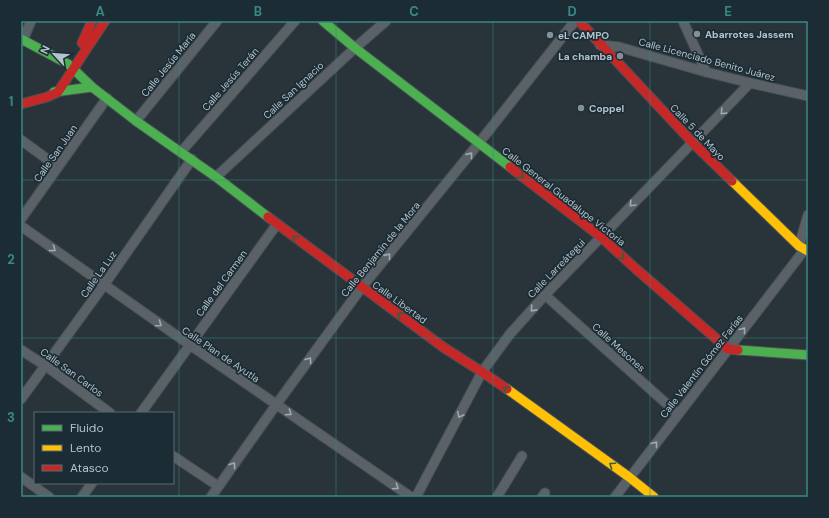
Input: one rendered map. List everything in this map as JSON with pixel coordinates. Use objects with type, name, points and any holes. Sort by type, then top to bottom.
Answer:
[{"type":"street","points":[[31,21],[22,40],[71,66],[92,87],[107,98]]},
{"type":"street","points":[[71,66],[92,21]]},
{"type":"street","points":[[21,104],[48,97],[54,92],[71,66],[105,21]]},
{"type":"street","name":"Calle Jesús María","points":[[136,121],[217,21]]},
{"type":"street","name":"Calle Jesús Terán","points":[[181,152],[295,21]]},
{"type":"street","name":"Calle General Guadalupe Victoria","points":[[323,21],[355,48],[601,237],[634,268],[728,349]]},
{"type":"street","name":"Calle San Ignacio","points":[[216,177],[386,21]]},
{"type":"street","name":"Calle Benjamín de la Mora","points":[[211,497],[276,404],[362,287],[479,143],[575,21]]},
{"type":"street","name":"Calle 5 de Mayo","points":[[579,21],[693,143],[804,249]]},
{"type":"street","points":[[683,22],[706,72]]},
{"type":"street","name":"Calle Licenciado Benito Juárez","points":[[600,45],[619,47],[750,84],[808,96]]},
{"type":"street","name":"Calle Larreátegui","points":[[416,497],[482,372],[510,334],[545,295],[750,84]]},
{"type":"street","points":[[21,97],[92,87]]},
{"type":"street","name":"Calle Libertad","points":[[107,98],[136,121],[192,159],[443,348],[482,372],[629,477],[654,497]]},
{"type":"street","name":"Calle San Juan","points":[[21,220],[107,98]]},
{"type":"street","points":[[21,140],[58,167]]},
{"type":"street","name":"Calle La Luz","points":[[21,399],[104,285],[192,159]]},
{"type":"street","points":[[804,249],[808,215]]},
{"type":"street","name":"Calle del Carmen","points":[[143,412],[277,224]]},
{"type":"street","name":"Calle Plan de Ayutla","points":[[21,226],[190,346],[411,497]]},
{"type":"street","name":"Calle Valentín Gómez Farías","points":[[614,497],[804,249]]},
{"type":"street","name":"Calle Mesones","points":[[545,295],[678,414]]},
{"type":"street","points":[[728,349],[808,355]]},
{"type":"street","name":"Calle San Carlos","points":[[21,350],[46,366],[109,412]]},
{"type":"street","points":[[497,497],[522,456]]},
{"type":"street","points":[[174,457],[218,486]]},
{"type":"street","points":[[21,477],[49,497]]},
{"type":"street","points":[[82,497],[91,484]]},
{"type":"traffic: fast","points":[[323,21],[355,48],[510,167]]},
{"type":"traffic: fast","points":[[21,39],[68,64],[92,87],[136,121],[216,177],[268,217]]},
{"type":"traffic: fast","points":[[54,92],[92,87]]},
{"type":"traffic: fast","points":[[738,350],[808,355]]},
{"type":"traffic: slow","points":[[732,181],[799,246],[808,251]]},
{"type":"traffic: slow","points":[[507,389],[629,477],[654,497]]},
{"type":"traffic: jam","points":[[82,43],[92,21]]},
{"type":"traffic: jam","points":[[21,104],[47,97],[58,92],[105,21]]},
{"type":"traffic: jam","points":[[579,21],[693,143],[732,181]]},
{"type":"traffic: jam","points":[[510,167],[601,237],[728,349],[738,350]]},
{"type":"traffic: jam","points":[[268,217],[443,347],[507,389]]},
{"type":"place","name":"Abarrotes Jassem","points":[[697,34]]},
{"type":"place","name":"eL CAMPO","points":[[550,35]]},
{"type":"place","name":"La chamba","points":[[620,56]]},
{"type":"place","name":"Coppel","points":[[581,108]]}]
